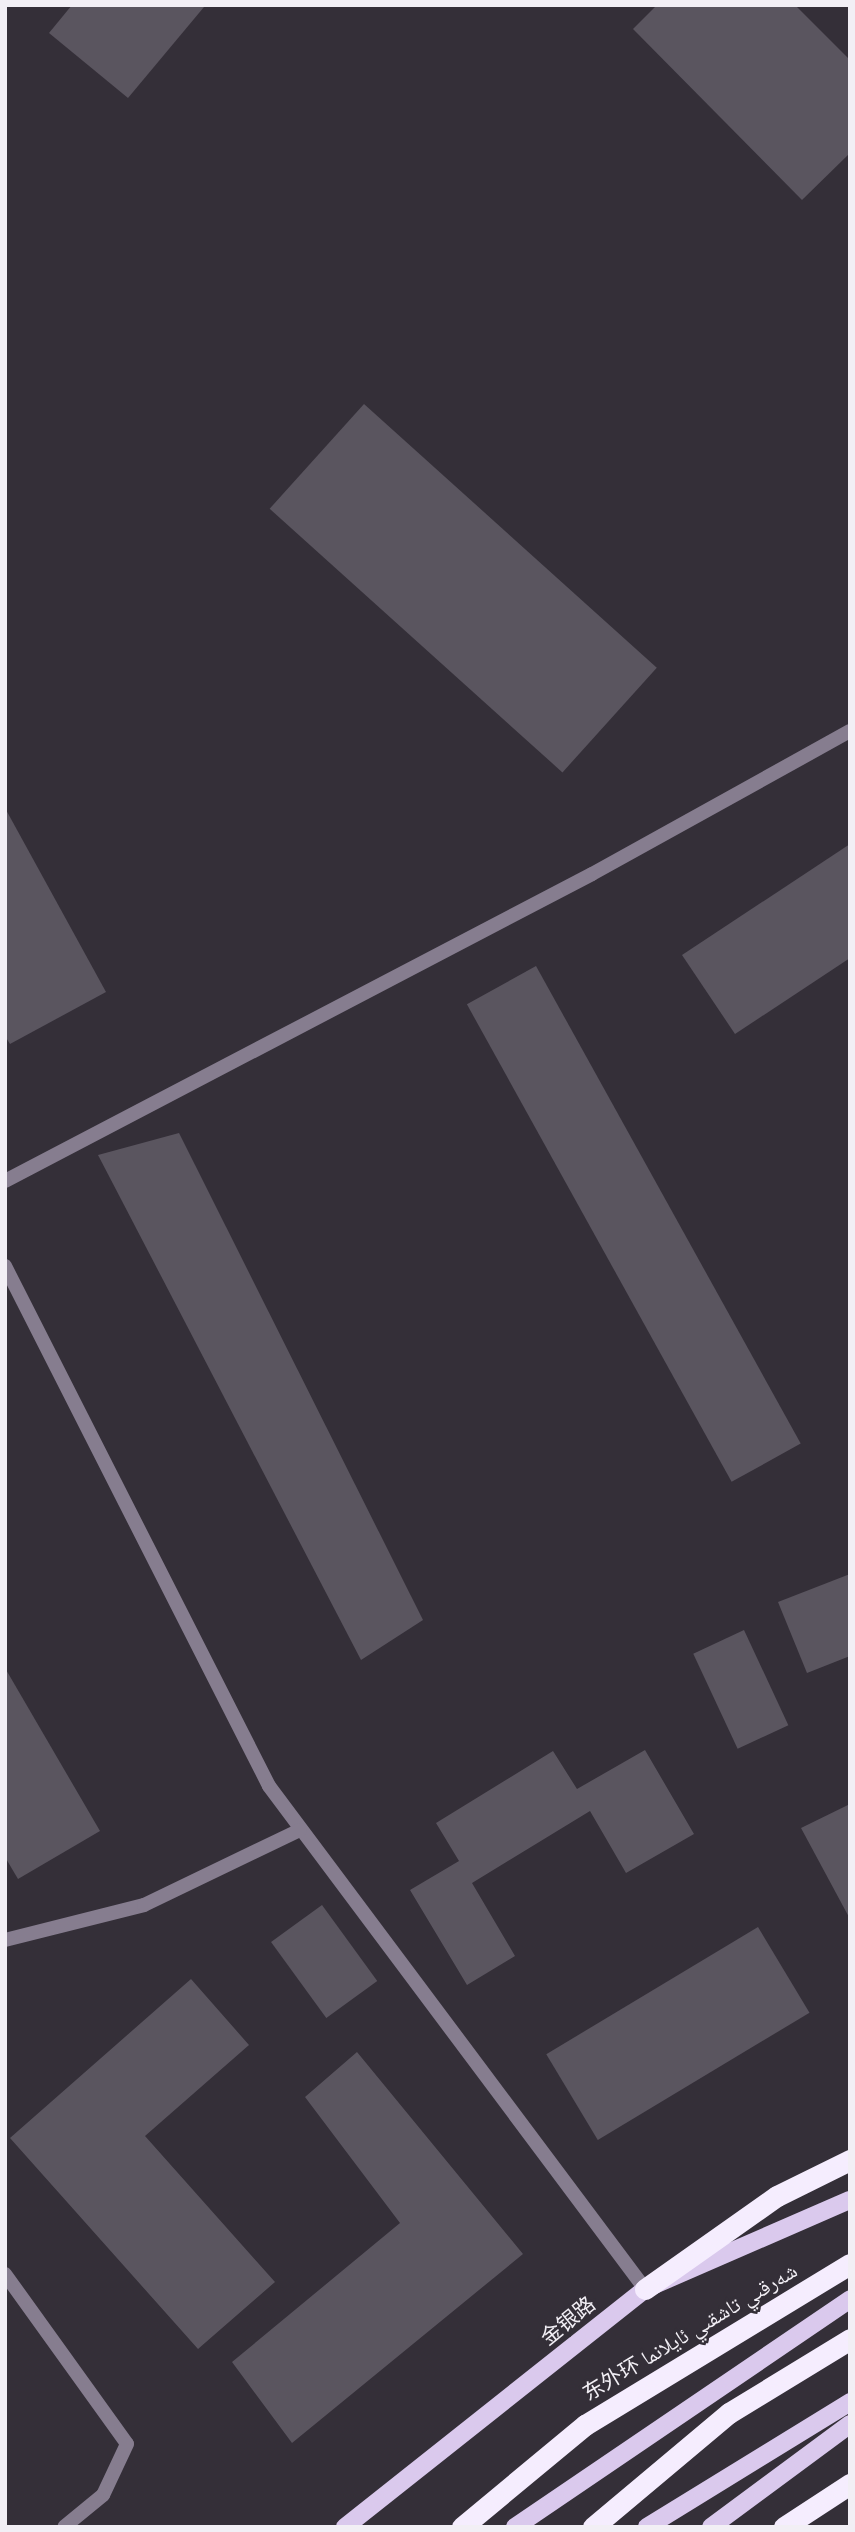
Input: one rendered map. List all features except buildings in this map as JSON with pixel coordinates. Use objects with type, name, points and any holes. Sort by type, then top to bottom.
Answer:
[{"type":"highway","points":[[645,2289],[777,2196],[850,2160]]},
{"type":"highway","name":"东外环 شەرقىي تاشقىي ئايلانما","points":[[462,2527],[625,2398],[850,2264]]},
{"type":"highway","points":[[593,2527],[729,2413],[850,2339]]},
{"type":"highway","points":[[784,2527],[850,2484]]},
{"type":"main road","name":"金银路","points":[[345,2527],[645,2289],[850,2200]]},
{"type":"main road","points":[[515,2527],[850,2299]]},
{"type":"main road","points":[[647,2527],[850,2402]]},
{"type":"main road","points":[[711,2527],[850,2424]]},
{"type":"street","points":[[5,1181],[592,874],[850,730]]},
{"type":"street","points":[[5,1266],[269,1786],[645,2289]]},
{"type":"street","points":[[5,1940],[144,1905],[300,1830]]},
{"type":"street","points":[[5,2274],[127,2444],[103,2494],[64,2527]]}]
